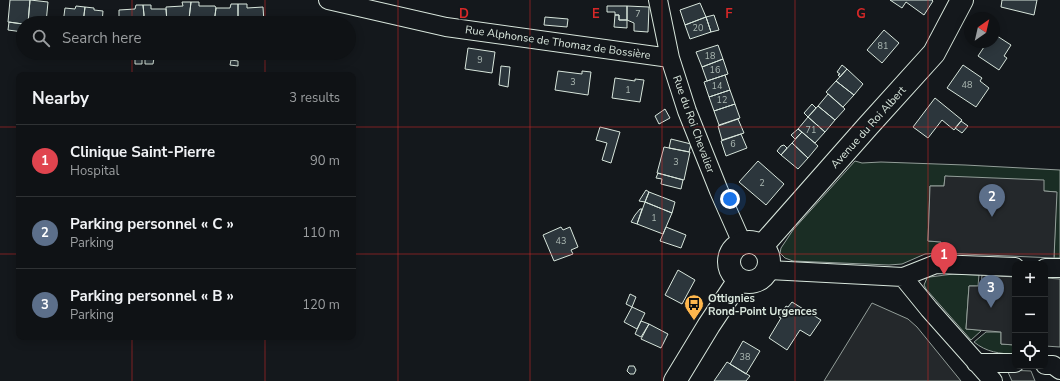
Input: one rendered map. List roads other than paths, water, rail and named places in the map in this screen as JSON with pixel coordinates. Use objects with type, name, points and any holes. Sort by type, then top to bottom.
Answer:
[{"type":"main road","name":"Avenue du Roi Albert","points":[[752,245],[868,126],[934,53],[962,0]]},
{"type":"main road","points":[[752,245],[769,257],[768,270],[765,275],[755,282],[749,283],[739,280],[732,274],[729,268],[728,261],[730,254],[734,248],[752,245]]},
{"type":"main road","points":[[675,381],[708,324],[739,280]]},
{"type":"street","name":"Rue Alphonse de Thomaz de Bossière","points":[[328,0],[365,4],[446,27],[670,58]]},
{"type":"street","name":"Rue du Roi Chevalier","points":[[658,0],[670,58],[696,133],[719,192],[752,245]]},
{"type":"street","points":[[768,270],[903,278],[936,264],[1012,267]]},
{"type":"street","points":[[1048,268],[1060,268]]},
{"type":"street","points":[[903,278],[993,381]]},
{"type":"street","points":[[976,363],[1012,363]]},
{"type":"place","name":"Parking personnel « C »","points":[[992,217]]},
{"type":"place","name":"Clinique Saint-Pierre","points":[[944,275]]},
{"type":"place","name":"Parking personnel « B »","points":[[991,308]]},
{"type":"place","name":"Ottignies Rond-Point Urgences","points":[[694,321]]}]
